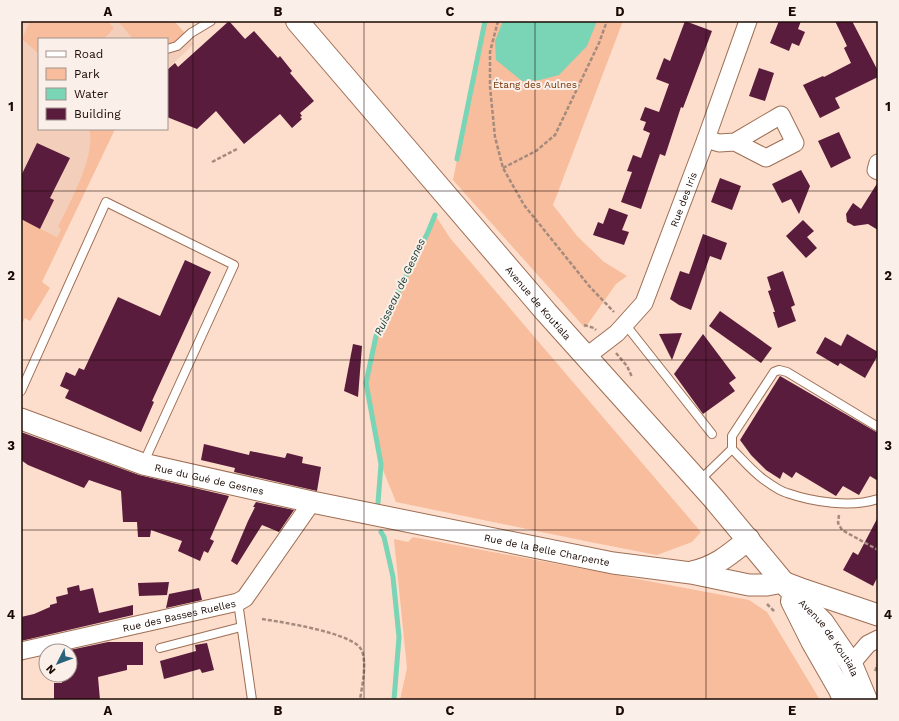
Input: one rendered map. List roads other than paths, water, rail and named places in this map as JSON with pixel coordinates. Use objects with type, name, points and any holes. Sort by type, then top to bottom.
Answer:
[{"type":"main road","name":"Avenue de Koutiala","points":[[297,21],[546,312],[749,539],[783,582],[823,623],[851,664],[866,700]]},
{"type":"main road","name":"Avenue de Koutiala","points":[[783,582],[812,641],[840,690],[844,700]]},
{"type":"street","name":"Rue des Iris","points":[[586,356],[617,333],[644,303],[706,139],[748,21]]},
{"type":"street","points":[[706,139],[719,144],[735,142]]},
{"type":"street","points":[[878,163],[876,170],[878,171]]},
{"type":"street","name":"Rue du Gué de Gesnes","points":[[21,420],[143,464],[403,521]]},
{"type":"street","name":"Rue des Basses Ruelles","points":[[21,651],[238,602],[245,598],[312,502]]},
{"type":"street","name":"Rue de la Belle Charpente","points":[[403,521],[613,563],[691,573],[749,585],[767,586],[783,582]]},
{"type":"street","name":"Rue de la Belle Charpente","points":[[691,573],[706,569],[721,561],[749,539]]},
{"type":"street","points":[[783,582],[878,615]]},
{"type":"street","points":[[851,664],[868,644],[878,639]]},
{"type":"lane","points":[[168,49],[178,46],[191,33],[211,21]]},
{"type":"lane","points":[[21,391],[106,202],[234,265],[143,464]]},
{"type":"lane","points":[[625,324],[712,434]]},
{"type":"lane","points":[[878,427],[787,372],[779,370],[774,372],[732,436],[732,449],[763,479],[785,493],[815,500],[850,504],[870,502],[878,499]]},
{"type":"lane","points":[[698,481],[732,449]]},
{"type":"lane","points":[[238,602],[252,700]]},
{"type":"lane","points":[[160,648],[242,627]]},
{"type":"water","name":"Étang des Aulnes","points":[[503,21],[597,21],[587,46],[559,75],[540,80],[522,81],[496,60],[495,41]]},
{"type":"waterway","name":"Ruisseau de Gesnes","points":[[457,159],[485,21]]},
{"type":"waterway","name":"Ruisseau de Gesnes","points":[[378,503],[381,464],[366,383],[376,336],[435,215]]},
{"type":"waterway","name":"Ruisseau de Gesnes","points":[[381,532],[384,537],[393,577],[399,637],[394,700]]}]
